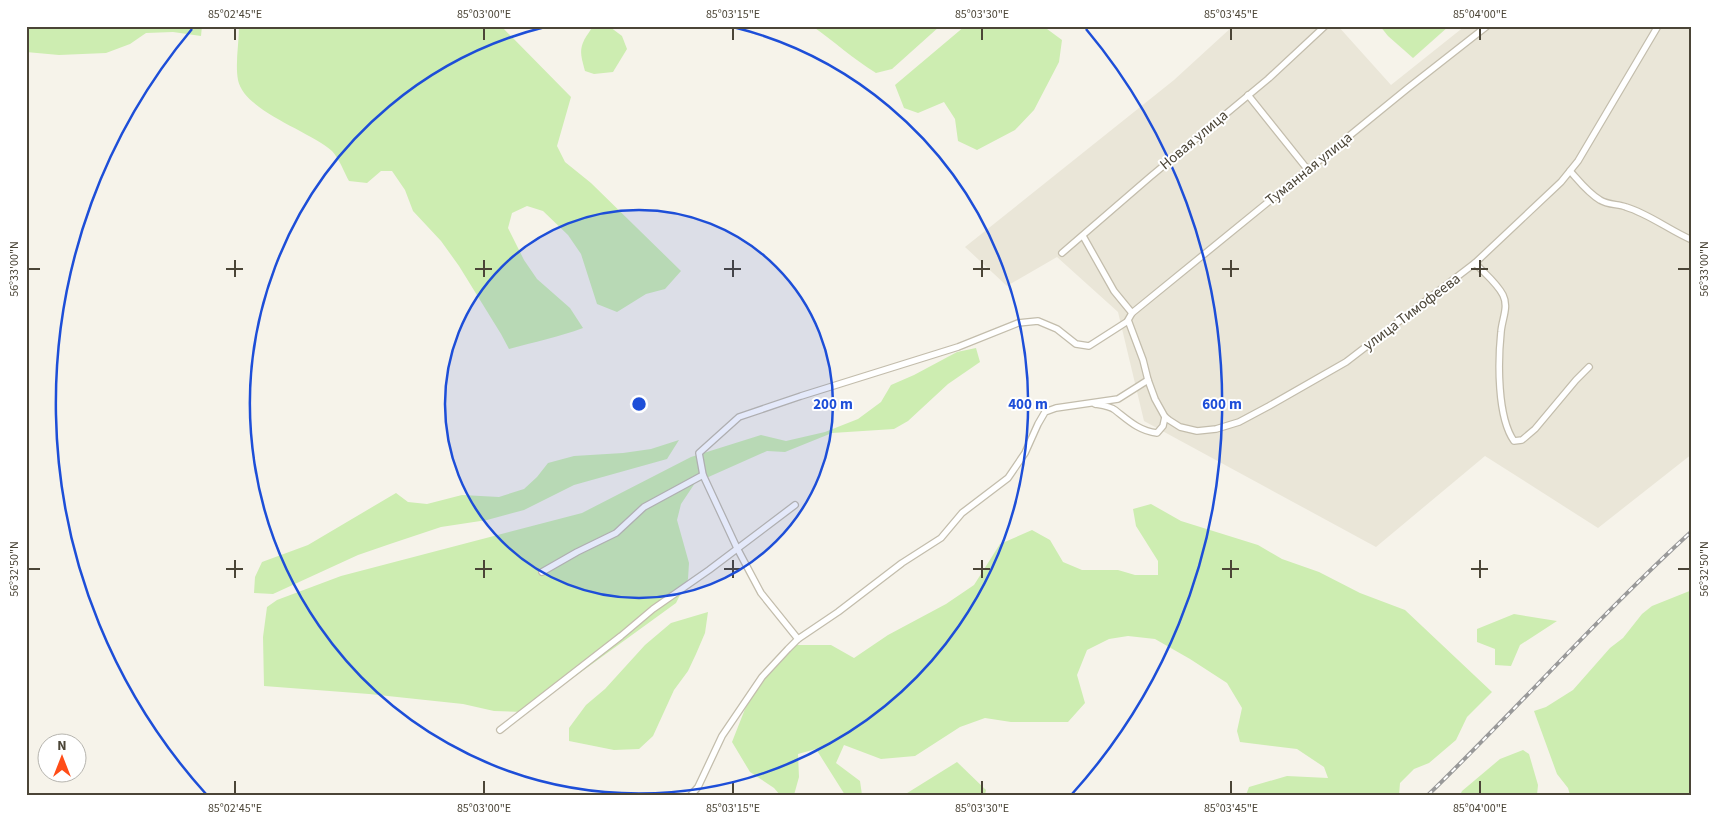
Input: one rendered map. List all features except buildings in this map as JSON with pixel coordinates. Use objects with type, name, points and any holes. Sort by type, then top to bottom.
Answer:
[{"type":"street","name":"Новая улица","points":[[1062,253],[1248,95],[1325,26]]},
{"type":"street","name":"Туманная улица","points":[[1132,313],[1487,26]]},
{"type":"street","name":"улица Тимофеева","points":[[1164,417],[1180,427],[1197,431],[1216,429],[1239,422],[1346,362],[1475,263],[1562,182],[1608,113],[1658,26]]},
{"type":"street","points":[[1248,95],[1308,170]]},
{"type":"street","points":[[1570,171],[1601,201],[1626,207],[1692,240]]},
{"type":"street","points":[[798,639],[761,593],[737,548],[702,475],[699,453],[740,417],[958,347],[1018,323],[1038,321],[1057,329],[1076,344],[1089,346],[1128,321],[1132,313],[1114,291],[1083,236]]},
{"type":"street","points":[[1475,263],[1492,280],[1503,295],[1506,311],[1502,326],[1499,373],[1503,410],[1508,432],[1514,441],[1522,440],[1535,428],[1589,367]]},
{"type":"street","points":[[1093,403],[1113,408],[1125,419],[1148,432],[1157,433],[1163,426],[1164,417],[1155,399],[1148,380],[1144,360],[1128,321]]},
{"type":"street","points":[[691,795],[698,787],[722,736],[762,677],[798,639],[838,612],[902,563],[940,538],[962,513],[1008,478],[1025,453],[1045,412],[1056,408],[1118,399],[1148,380]]},
{"type":"street","points":[[542,572],[616,533],[644,507],[702,475]]},
{"type":"street","points":[[500,730],[622,636],[653,609],[709,570],[795,504]]},
{"type":"shaded area","points":[[1233,26],[1338,26],[1391,85],[1465,26],[1692,26],[1692,454],[1598,528],[1485,456],[1376,547],[1144,421],[1118,312],[1057,257],[1007,286],[965,247],[1174,80]]},
{"type":"green space","points":[[26,26],[202,26],[201,36],[173,32],[146,33],[130,44],[106,53],[59,55],[26,52]]},
{"type":"green space","points":[[239,26],[501,26],[571,97],[557,146],[565,162],[591,183],[681,271],[665,289],[646,294],[617,312],[597,304],[581,254],[568,235],[543,211],[527,206],[512,213],[508,228],[524,260],[537,279],[570,308],[583,328],[509,349],[459,266],[441,241],[413,211],[405,190],[392,171],[381,171],[367,183],[349,181],[332,151],[322,143],[265,111],[243,91],[237,74]]},
{"type":"green space","points":[[812,26],[940,26],[892,69],[876,73]]},
{"type":"green space","points":[[965,26],[1043,26],[1062,40],[1059,62],[1034,110],[1015,130],[977,150],[958,141],[955,119],[944,102],[918,113],[904,108],[895,85]]},
{"type":"green space","points":[[1380,26],[1449,26],[1413,58],[1388,36]]},
{"type":"green space","points":[[610,27],[622,36],[627,49],[613,72],[594,74],[585,71],[581,53],[582,44],[592,28]]},
{"type":"green space","points":[[976,348],[980,362],[948,384],[908,421],[894,429],[832,433],[785,452],[767,451],[695,483],[681,504],[677,520],[689,563],[688,579],[676,603],[526,712],[494,711],[463,704],[369,694],[264,686],[263,637],[267,607],[277,600],[341,576],[582,513],[691,457],[761,435],[786,441],[825,432],[858,419],[881,402],[891,385],[957,352]]},
{"type":"green space","points":[[679,440],[667,459],[574,485],[524,510],[487,520],[441,527],[390,544],[358,555],[273,594],[254,593],[255,577],[262,562],[308,545],[396,493],[408,502],[427,504],[462,495],[499,497],[524,489],[548,463],[574,456],[651,449]]},
{"type":"green space","points":[[1151,504],[1181,521],[1258,545],[1282,559],[1319,572],[1360,593],[1405,610],[1492,692],[1467,717],[1456,740],[1429,763],[1414,769],[1400,783],[1399,795],[1246,795],[1249,787],[1287,776],[1328,778],[1324,767],[1297,749],[1240,742],[1237,731],[1242,708],[1227,683],[1155,639],[1128,636],[1109,639],[1087,650],[1077,675],[1085,703],[1068,722],[1011,722],[985,718],[960,727],[915,756],[881,759],[844,745],[836,763],[860,781],[862,795],[845,795],[816,749],[798,754],[799,777],[794,795],[780,795],[774,788],[750,772],[732,742],[745,709],[768,666],[796,645],[831,645],[854,658],[888,635],[946,604],[974,585],[1000,544],[1032,530],[1050,540],[1063,562],[1082,570],[1118,570],[1135,575],[1158,575],[1158,561],[1136,526],[1133,509]]},
{"type":"green space","points":[[1692,590],[1692,795],[1570,795],[1568,788],[1557,774],[1534,711],[1546,707],[1573,690],[1610,648],[1623,638],[1642,614],[1652,606]]},
{"type":"green space","points":[[708,612],[705,633],[688,671],[674,690],[653,736],[639,749],[614,750],[569,741],[569,728],[586,705],[605,689],[645,645],[671,623]]},
{"type":"green space","points":[[1514,614],[1557,621],[1520,645],[1511,666],[1495,665],[1495,649],[1477,642],[1477,629]]},
{"type":"green space","points":[[1523,750],[1529,754],[1538,785],[1537,795],[1460,795],[1462,791],[1500,759]]},
{"type":"green space","points":[[957,762],[986,790],[985,795],[904,795]]},
{"type":"railway","points":[[1428,795],[1625,595],[1692,531]]}]
